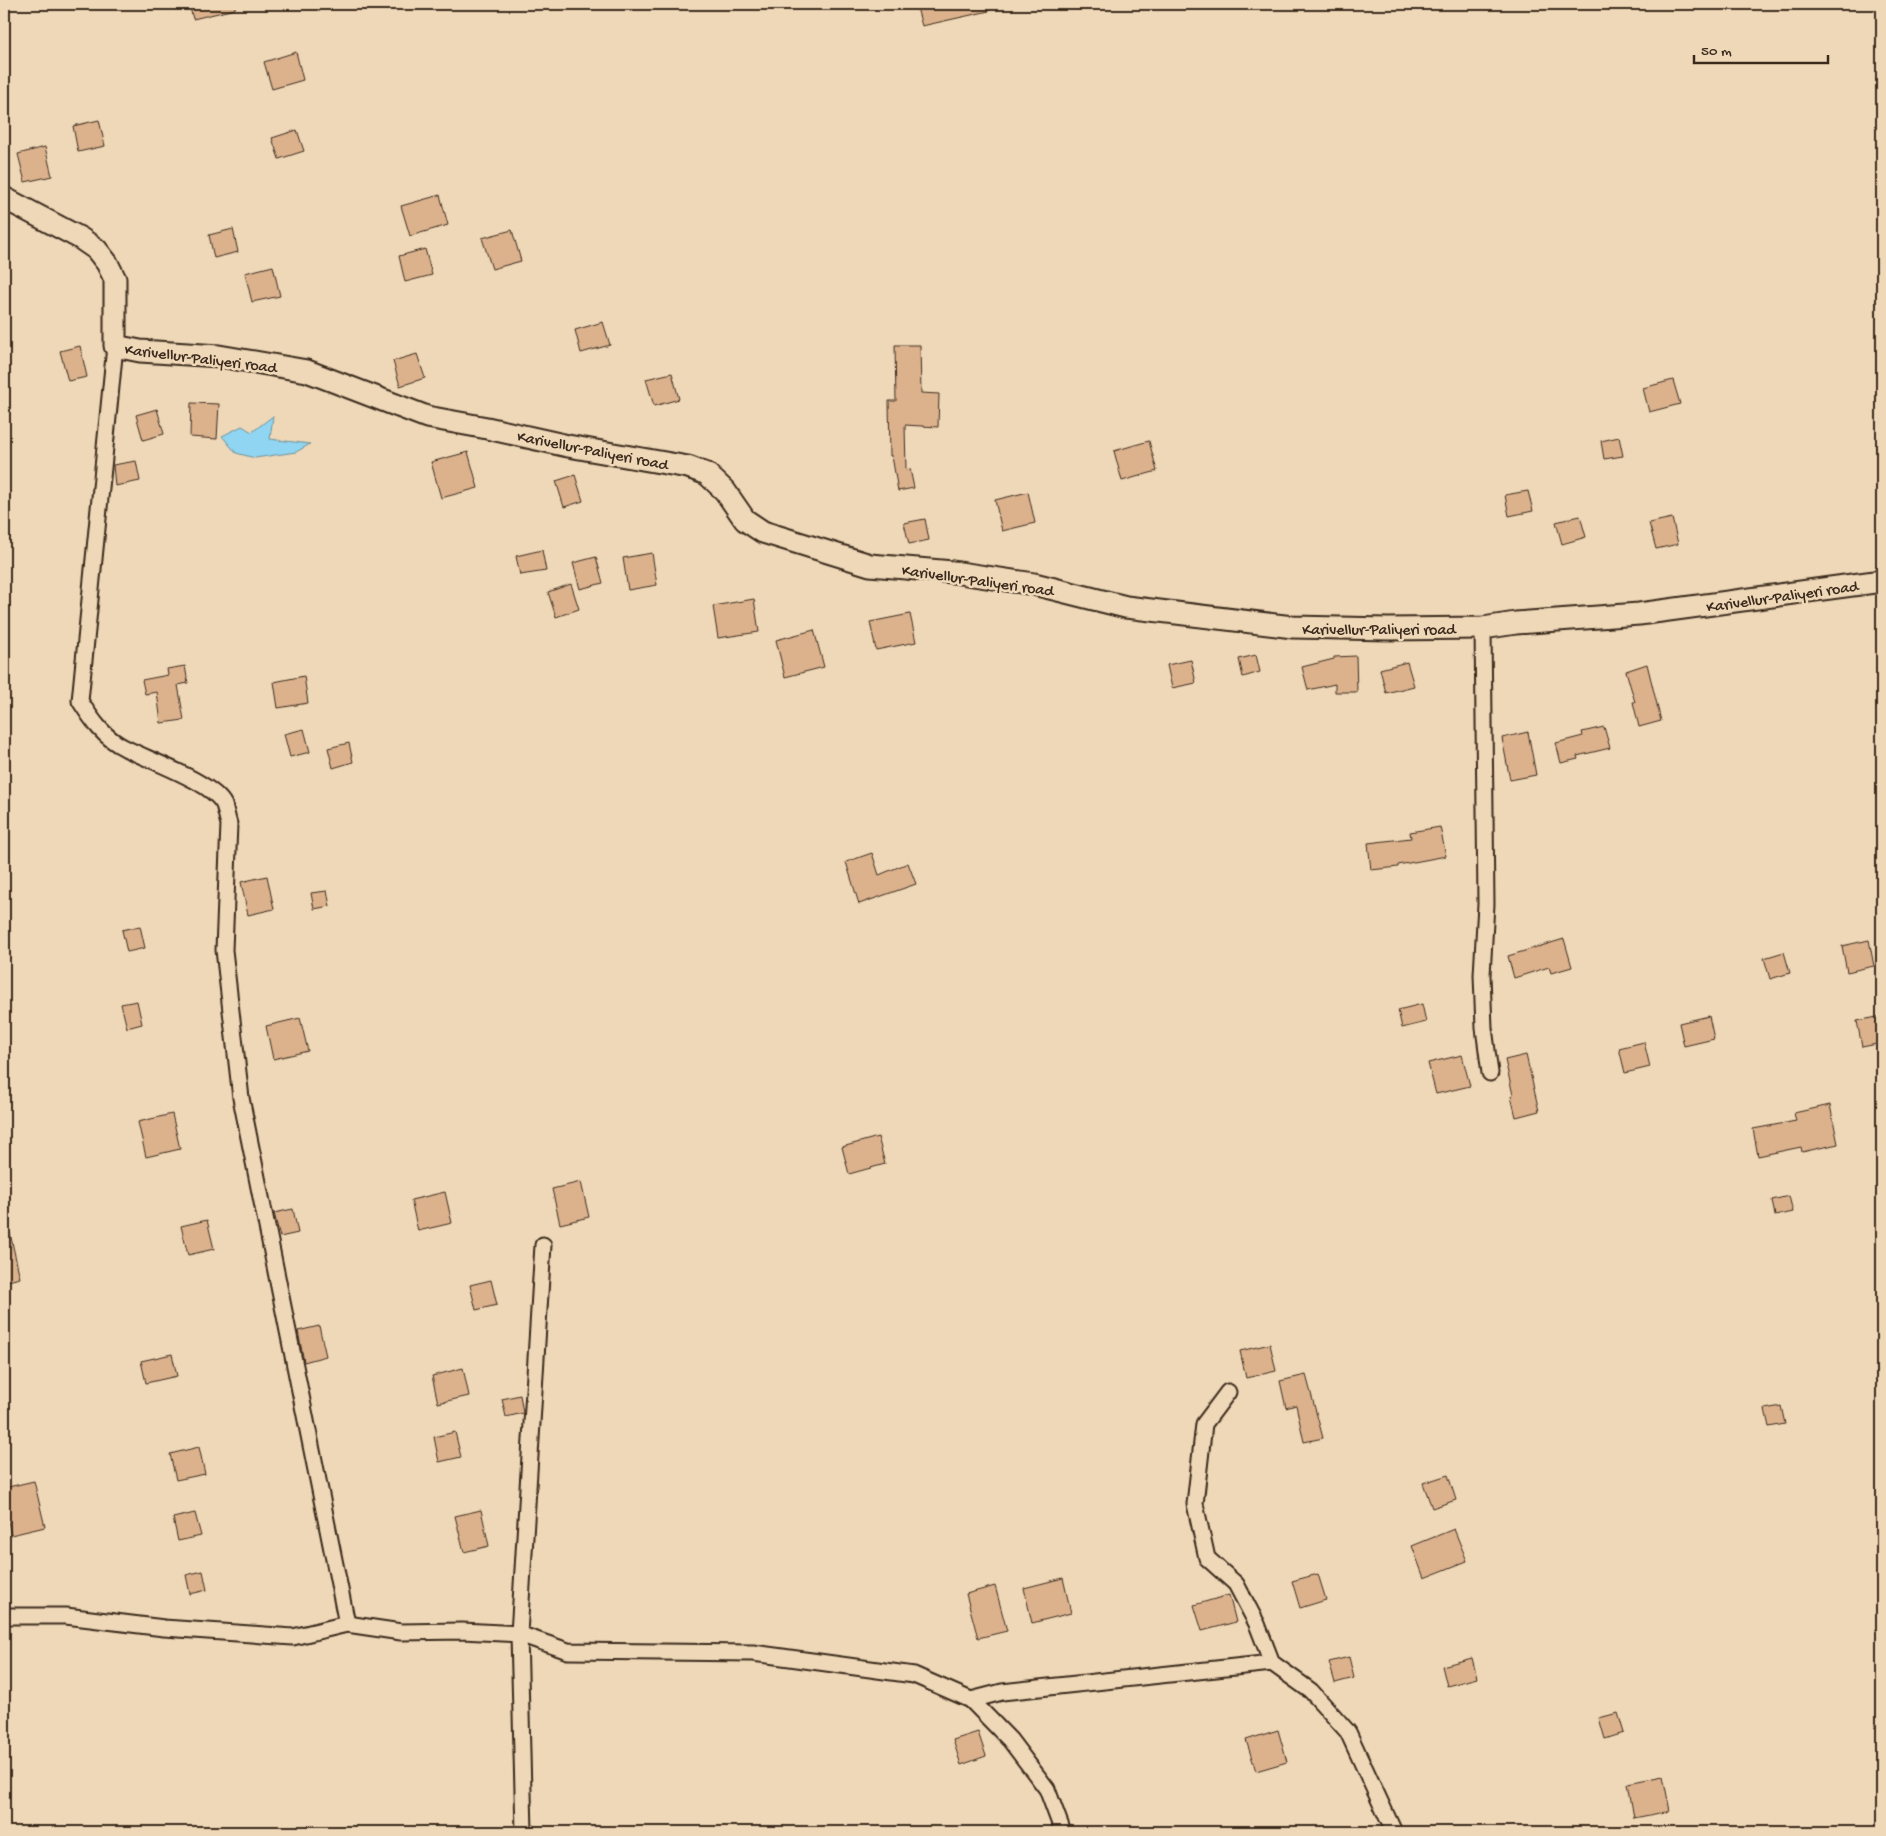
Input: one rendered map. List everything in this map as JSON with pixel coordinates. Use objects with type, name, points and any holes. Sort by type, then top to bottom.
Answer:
[{"type":"main road","points":[[4,198],[80,238],[96,249],[107,263],[115,279],[115,346]]},
{"type":"main road","name":"Karivellur-Paliyeri road","points":[[115,346],[140,351],[219,356],[307,372],[427,418],[487,428],[568,446],[688,467],[707,474],[725,491],[744,520],[762,532],[870,564],[953,572],[1034,584],[1126,607],[1293,627],[1483,628],[1516,623],[1649,613],[1882,581]]},
{"type":"street","points":[[115,346],[86,659],[80,701],[96,726],[123,747],[156,761],[205,787],[223,804],[227,817],[229,824],[224,950],[241,1098],[347,1624]]},
{"type":"street","points":[[1483,628],[1486,904],[1482,975],[1484,1028],[1490,1073]]},
{"type":"street","points":[[524,1832],[519,1634],[543,1245]]},
{"type":"street","points":[[1228,1392],[1204,1424],[1195,1504],[1207,1558],[1236,1584],[1257,1624],[1272,1663],[1311,1691],[1348,1732],[1394,1832]]},
{"type":"street","points":[[4,1616],[66,1616],[164,1628],[293,1637],[347,1624],[402,1632],[462,1631],[519,1634],[568,1651],[753,1653],[914,1675],[971,1700],[1010,1740],[1047,1788],[1064,1832]]},
{"type":"street","points":[[971,1700],[1002,1692],[1272,1663]]},
{"type":"water","points":[[273,416],[270,439],[310,444],[296,452],[255,458],[236,453],[222,436],[242,426],[252,432]]},
{"type":"building","points":[[189,4],[235,4],[235,9],[193,19]]},
{"type":"building","points":[[916,4],[988,4],[989,11],[922,26]]},
{"type":"building","points":[[296,52],[303,80],[272,89],[264,62]]},
{"type":"building","points":[[99,120],[105,146],[78,152],[73,126]]},
{"type":"building","points":[[297,130],[304,151],[279,159],[272,138]]},
{"type":"building","points":[[45,147],[52,176],[25,182],[18,154]]},
{"type":"building","points":[[440,195],[448,225],[410,236],[401,206]]},
{"type":"building","points":[[233,229],[238,252],[214,258],[209,235]]},
{"type":"building","points":[[512,230],[521,261],[492,269],[482,238]]},
{"type":"building","points":[[425,249],[432,275],[405,282],[399,256]]},
{"type":"building","points":[[273,266],[280,296],[252,302],[245,273]]},
{"type":"building","points":[[603,322],[610,345],[581,353],[575,330]]},
{"type":"building","points":[[895,345],[920,345],[921,393],[939,394],[938,427],[905,425],[906,470],[910,469],[914,488],[898,491],[892,456],[890,456],[889,401],[896,401]]},
{"type":"building","points":[[80,346],[87,377],[68,381],[60,351]]},
{"type":"building","points":[[417,354],[425,378],[400,386],[393,361]]},
{"type":"building","points":[[672,373],[679,399],[654,406],[646,379]]},
{"type":"building","points":[[1673,380],[1680,404],[1649,412],[1643,388]]},
{"type":"building","points":[[191,403],[219,404],[217,439],[190,437]]},
{"type":"building","points":[[157,409],[164,434],[143,440],[136,415]]},
{"type":"building","points":[[1619,437],[1623,456],[1604,459],[1601,441]]},
{"type":"building","points":[[1149,441],[1157,471],[1122,481],[1114,451]]},
{"type":"building","points":[[468,452],[478,488],[441,498],[431,462]]},
{"type":"building","points":[[136,461],[140,481],[115,486],[113,465]]},
{"type":"building","points":[[575,475],[583,501],[564,507],[556,481]]},
{"type":"building","points":[[1528,491],[1533,511],[1509,516],[1505,495]]},
{"type":"building","points":[[1028,492],[1035,523],[1002,531],[995,500]]},
{"type":"building","points":[[1580,516],[1586,537],[1562,544],[1556,522]]},
{"type":"building","points":[[1672,518],[1678,544],[1656,549],[1649,523]]},
{"type":"building","points":[[925,519],[929,540],[909,544],[904,523]]},
{"type":"building","points":[[542,550],[546,571],[520,575],[516,556]]},
{"type":"building","points":[[652,553],[657,585],[628,590],[623,558]]},
{"type":"building","points":[[596,557],[603,583],[580,589],[573,563]]},
{"type":"building","points":[[571,584],[579,609],[556,617],[548,592]]},
{"type":"building","points":[[754,599],[759,632],[718,638],[713,606]]},
{"type":"building","points":[[910,614],[916,642],[876,650],[870,622]]},
{"type":"building","points":[[814,630],[824,667],[785,677],[776,640]]},
{"type":"building","points":[[1256,655],[1260,672],[1243,677],[1239,659]]},
{"type":"building","points":[[1356,656],[1357,692],[1335,692],[1335,684],[1308,690],[1302,667],[1334,659],[1334,657]]},
{"type":"building","points":[[1191,660],[1196,683],[1172,688],[1167,665]]},
{"type":"building","points":[[1407,662],[1414,686],[1386,693],[1380,669]]},
{"type":"building","points":[[1647,664],[1661,721],[1639,727],[1633,702],[1635,702],[1626,671]]},
{"type":"building","points":[[185,666],[188,683],[178,685],[184,720],[161,723],[157,692],[145,694],[142,680],[168,675],[167,669]]},
{"type":"building","points":[[304,676],[308,703],[278,708],[274,682]]},
{"type":"building","points":[[1604,727],[1610,748],[1577,756],[1578,759],[1561,763],[1556,743],[1583,736],[1582,732]]},
{"type":"building","points":[[304,729],[310,752],[290,757],[284,734]]},
{"type":"building","points":[[1528,732],[1536,775],[1510,780],[1502,738]]},
{"type":"building","points":[[349,743],[353,762],[333,768],[328,748]]},
{"type":"building","points":[[1440,827],[1446,856],[1398,865],[1398,867],[1371,870],[1368,843],[1411,838],[1410,832]]},
{"type":"building","points":[[872,853],[879,875],[908,863],[916,884],[859,904],[846,862]]},
{"type":"building","points":[[267,876],[274,909],[248,915],[241,882]]},
{"type":"building","points":[[327,891],[330,906],[314,909],[311,893]]},
{"type":"building","points":[[140,926],[145,948],[127,952],[122,930]]},
{"type":"building","points":[[1564,939],[1572,967],[1551,973],[1549,967],[1514,978],[1508,956]]},
{"type":"building","points":[[1869,940],[1874,966],[1847,972],[1842,946]]},
{"type":"building","points":[[1784,952],[1790,973],[1770,979],[1764,958]]},
{"type":"building","points":[[137,1001],[142,1024],[127,1028],[121,1004]]},
{"type":"building","points":[[1422,1004],[1426,1022],[1402,1028],[1398,1010]]},
{"type":"building","points":[[1709,1016],[1714,1039],[1684,1046],[1679,1023]]},
{"type":"building","points":[[1882,1016],[1882,1043],[1862,1047],[1857,1021]]},
{"type":"building","points":[[300,1018],[308,1051],[273,1059],[266,1026]]},
{"type":"building","points":[[1644,1042],[1650,1067],[1625,1073],[1619,1048]]},
{"type":"building","points":[[1462,1055],[1470,1086],[1436,1094],[1428,1063]]},
{"type":"building","points":[[1526,1055],[1539,1111],[1516,1117],[1505,1060]]},
{"type":"building","points":[[1830,1105],[1838,1144],[1802,1152],[1801,1147],[1758,1156],[1753,1129],[1796,1121],[1794,1113]]},
{"type":"building","points":[[172,1114],[180,1149],[146,1157],[138,1122]]},
{"type":"building","points":[[878,1137],[885,1164],[849,1174],[842,1147]]},
{"type":"building","points":[[581,1182],[589,1217],[560,1224],[552,1189]]},
{"type":"building","points":[[445,1192],[452,1223],[418,1231],[411,1200]]},
{"type":"building","points":[[1789,1196],[1793,1212],[1775,1216],[1772,1200]]},
{"type":"building","points":[[293,1209],[298,1233],[280,1237],[274,1213]]},
{"type":"building","points":[[207,1220],[214,1249],[188,1255],[181,1226]]},
{"type":"building","points":[[10,1233],[20,1278],[4,1282],[4,1234]]},
{"type":"building","points":[[491,1280],[497,1305],[476,1310],[470,1285]]},
{"type":"building","points":[[319,1326],[326,1356],[304,1362],[298,1331]]},
{"type":"building","points":[[1270,1344],[1276,1371],[1246,1378],[1240,1351]]},
{"type":"building","points":[[172,1354],[177,1376],[146,1383],[141,1361]]},
{"type":"building","points":[[463,1368],[469,1396],[438,1403],[432,1376]]},
{"type":"building","points":[[1306,1375],[1323,1438],[1304,1442],[1296,1405],[1286,1408],[1280,1381]]},
{"type":"building","points":[[520,1395],[523,1413],[506,1417],[502,1399]]},
{"type":"building","points":[[1781,1406],[1785,1424],[1769,1427],[1765,1409]]},
{"type":"building","points":[[455,1432],[461,1457],[439,1462],[434,1437]]},
{"type":"building","points":[[199,1447],[205,1474],[176,1480],[170,1454]]},
{"type":"building","points":[[1448,1475],[1456,1500],[1432,1508],[1423,1483]]},
{"type":"building","points":[[34,1481],[45,1527],[11,1535],[4,1503],[4,1488]]},
{"type":"building","points":[[481,1510],[489,1546],[464,1552],[455,1516]]},
{"type":"building","points":[[195,1513],[201,1536],[178,1541],[173,1518]]},
{"type":"building","points":[[1454,1529],[1467,1561],[1424,1578],[1412,1546]]},
{"type":"building","points":[[203,1571],[207,1590],[190,1594],[186,1575]]},
{"type":"building","points":[[1318,1574],[1326,1600],[1300,1608],[1292,1581]]},
{"type":"building","points":[[1063,1578],[1071,1613],[1032,1623],[1024,1588]]},
{"type":"building","points":[[995,1586],[1007,1631],[978,1638],[966,1594]]},
{"type":"building","points":[[1229,1595],[1236,1622],[1202,1631],[1194,1605]]},
{"type":"building","points":[[1349,1657],[1354,1678],[1335,1683],[1329,1662]]},
{"type":"building","points":[[1472,1658],[1477,1678],[1447,1686],[1442,1666]]},
{"type":"building","points":[[1618,1713],[1624,1733],[1605,1739],[1599,1718]]},
{"type":"building","points":[[1278,1730],[1287,1762],[1256,1771],[1246,1740]]},
{"type":"building","points":[[978,1732],[986,1756],[961,1765],[953,1740]]},
{"type":"building","points":[[1663,1776],[1670,1811],[1634,1818],[1628,1783]]}]
